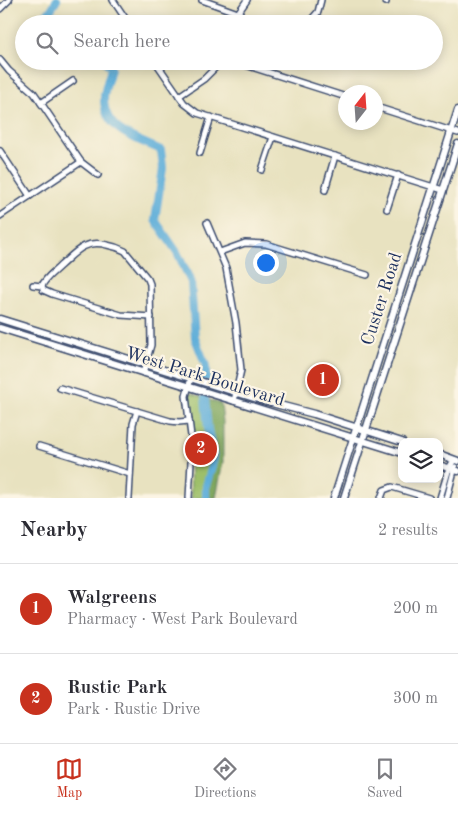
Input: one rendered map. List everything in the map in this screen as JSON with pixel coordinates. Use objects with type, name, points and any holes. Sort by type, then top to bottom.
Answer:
[{"type":"main road","name":"Custer Road","points":[[334,498],[434,187],[455,132],[458,110]]},
{"type":"main road","name":"Custer Road","points":[[344,498],[458,144]]},
{"type":"main road","name":"West Park Boulevard","points":[[0,318],[398,441]]},
{"type":"main road","name":"West Park Boulevard","points":[[0,328],[398,453]]},
{"type":"main road","points":[[280,416],[283,406]]},
{"type":"main road","points":[[443,455],[456,460]]},
{"type":"street","points":[[0,9],[9,0]]},
{"type":"street","points":[[113,0],[123,15]]},
{"type":"street","points":[[202,0],[238,13],[246,0]]},
{"type":"street","points":[[315,15],[322,0]]},
{"type":"street","points":[[0,60],[41,103],[81,162],[98,175]]},
{"type":"street","points":[[161,70],[179,96],[190,108],[211,117],[443,190]]},
{"type":"street","points":[[179,96],[215,70]]},
{"type":"street","points":[[261,70],[338,94]]},
{"type":"street","points":[[41,103],[73,81]]},
{"type":"street","points":[[383,109],[455,132]]},
{"type":"street","points":[[200,153],[211,117]]},
{"type":"street","points":[[262,170],[273,137]]},
{"type":"street","points":[[0,151],[30,196]]},
{"type":"street","points":[[325,190],[335,156]]},
{"type":"street","points":[[0,216],[81,162]]},
{"type":"street","points":[[387,209],[398,175]]},
{"type":"street","points":[[207,223],[226,268],[241,357],[242,370],[234,402]]},
{"type":"street","points":[[42,286],[52,274],[86,244],[100,243],[125,251],[150,284],[151,345],[144,373]]},
{"type":"street","points":[[220,252],[245,243],[266,244],[366,275]]},
{"type":"street","points":[[32,285],[42,286],[44,290],[52,294],[121,316],[151,317]]},
{"type":"street","points":[[189,498],[192,444],[186,401],[191,378]]},
{"type":"street","points":[[60,388],[174,422],[188,421]]},
{"type":"street","points":[[128,498],[133,424],[137,411]]},
{"type":"street","points":[[39,446],[130,474]]},
{"type":"street","points":[[447,498],[456,460]]},
{"type":"street","points":[[440,498],[454,470]]},
{"type":"street","points":[[381,498],[383,492],[392,487],[430,498]]},
{"type":"green space","points":[[190,393],[204,398],[205,431],[211,460],[205,482],[205,498],[191,498]]},
{"type":"green space","points":[[204,398],[221,404],[223,462],[216,498],[205,498],[205,482],[211,460],[205,431]]},
{"type":"waterway","points":[[45,15],[57,0]]},
{"type":"waterway","points":[[110,70],[104,99],[105,110],[110,119],[123,132],[161,150],[163,168],[155,220],[177,252],[191,282],[195,338],[206,366],[206,378]]},
{"type":"waterway","points":[[205,398],[208,429],[214,459],[206,486],[206,498]]},
{"type":"place","name":"Walgreens","points":[[323,380]]},
{"type":"place","name":"Rustic Park","points":[[201,449]]}]
